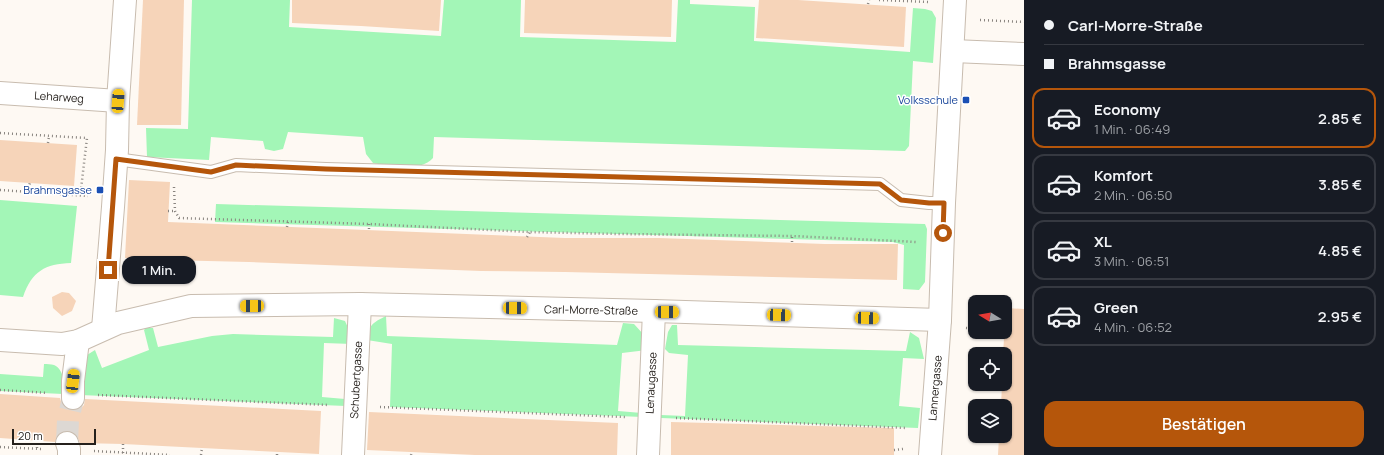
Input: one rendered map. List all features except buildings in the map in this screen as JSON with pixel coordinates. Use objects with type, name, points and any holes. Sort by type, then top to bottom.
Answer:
[{"type":"street","points":[[103,329],[113,207],[124,0]]},
{"type":"street","points":[[940,320],[944,203],[955,0]]},
{"type":"street","points":[[953,52],[1024,54]]},
{"type":"street","name":"Leharweg","points":[[0,93],[118,101]]},
{"type":"street","name":"Carl-Morre-Straße","points":[[0,340],[62,344],[78,341],[118,323],[191,306],[360,304],[940,320]]},
{"type":"street","name":"Schubertgasse","points":[[353,455],[354,405],[360,304]]},
{"type":"street","name":"Lenaugasse","points":[[648,455],[654,311]]},
{"type":"street","name":"Lannergasse","points":[[930,455],[940,320]]},
{"type":"street","points":[[73,397],[73,381],[78,341]]},
{"type":"lane","points":[[116,159],[211,172],[236,165],[326,169],[880,184],[901,200],[944,203]]},
{"type":"path","points":[[868,4],[869,0]]},
{"type":"path","points":[[974,20],[1024,22]]},
{"type":"path","points":[[0,133],[86,138],[81,189],[75,194]]},
{"type":"path","points":[[48,143],[49,136]]},
{"type":"path","points":[[27,192],[30,183]]},
{"type":"path","points":[[174,183],[175,211],[179,218],[369,224],[530,232],[792,236],[922,242]]},
{"type":"path","points":[[0,190],[95,196]]},
{"type":"path","points":[[168,211],[175,211]]},
{"type":"path","points":[[287,227],[288,221]]},
{"type":"path","points":[[369,224],[369,231]]},
{"type":"path","points":[[446,228],[446,234]]},
{"type":"path","points":[[527,237],[530,232]]},
{"type":"path","points":[[616,238],[618,234]]},
{"type":"path","points":[[714,235],[714,240]]},
{"type":"path","points":[[792,236],[792,242]]},
{"type":"path","points":[[0,390],[73,397],[354,405],[911,428]]},
{"type":"path","points":[[37,440],[37,448]]},
{"type":"path","points":[[123,444],[123,453]]},
{"type":"path","points":[[201,455],[202,448]]},
{"type":"path","points":[[894,450],[903,449],[903,455]]},
{"type":"green space","points":[[192,0],[290,0],[289,27],[441,36],[444,0],[521,0],[520,37],[676,42],[678,0],[690,0],[690,4],[755,7],[754,41],[910,52],[913,8],[932,11],[936,18],[933,63],[913,61],[909,146],[905,151],[434,137],[433,158],[420,166],[404,167],[373,163],[366,154],[363,137],[288,132],[283,149],[274,151],[265,149],[263,141],[211,137],[209,160],[147,157],[146,128],[188,129]]},
{"type":"green space","points":[[0,200],[77,206],[71,263],[47,267],[35,275],[23,297],[0,295]]},
{"type":"green space","points":[[216,204],[925,224],[927,229],[925,282],[919,290],[903,289],[904,245],[893,242],[215,222]]},
{"type":"green space","points":[[386,316],[387,336],[617,345],[623,323],[634,324],[644,335],[647,350],[622,353],[618,411],[642,413],[643,417],[390,407],[392,344],[367,340],[372,325]]},
{"type":"green space","points":[[334,318],[345,321],[349,330],[352,344],[324,343],[322,397],[345,399],[346,406],[80,395],[87,355],[95,350],[102,368],[149,350],[144,330],[146,328],[153,328],[158,347],[212,336],[233,334],[333,337]]},
{"type":"green space","points":[[672,325],[677,325],[678,345],[906,351],[910,332],[919,338],[924,359],[903,358],[899,406],[920,408],[918,428],[661,418],[661,415],[685,416],[688,355],[669,353],[665,349],[668,332]]},
{"type":"green space","points":[[44,364],[54,365],[60,370],[64,386],[63,394],[0,391],[0,374],[43,377]]},
{"type":"tunnel","points":[[67,443],[68,420],[73,398]]},
{"type":"place","name":"Volksschule","points":[[966,100]]},
{"type":"place","name":"Brahmsgasse","points":[[100,190]]},
{"type":"route","points":[[108,270],[116,159],[211,172],[236,165],[326,169],[880,184],[901,200],[944,203],[943,233]]}]
